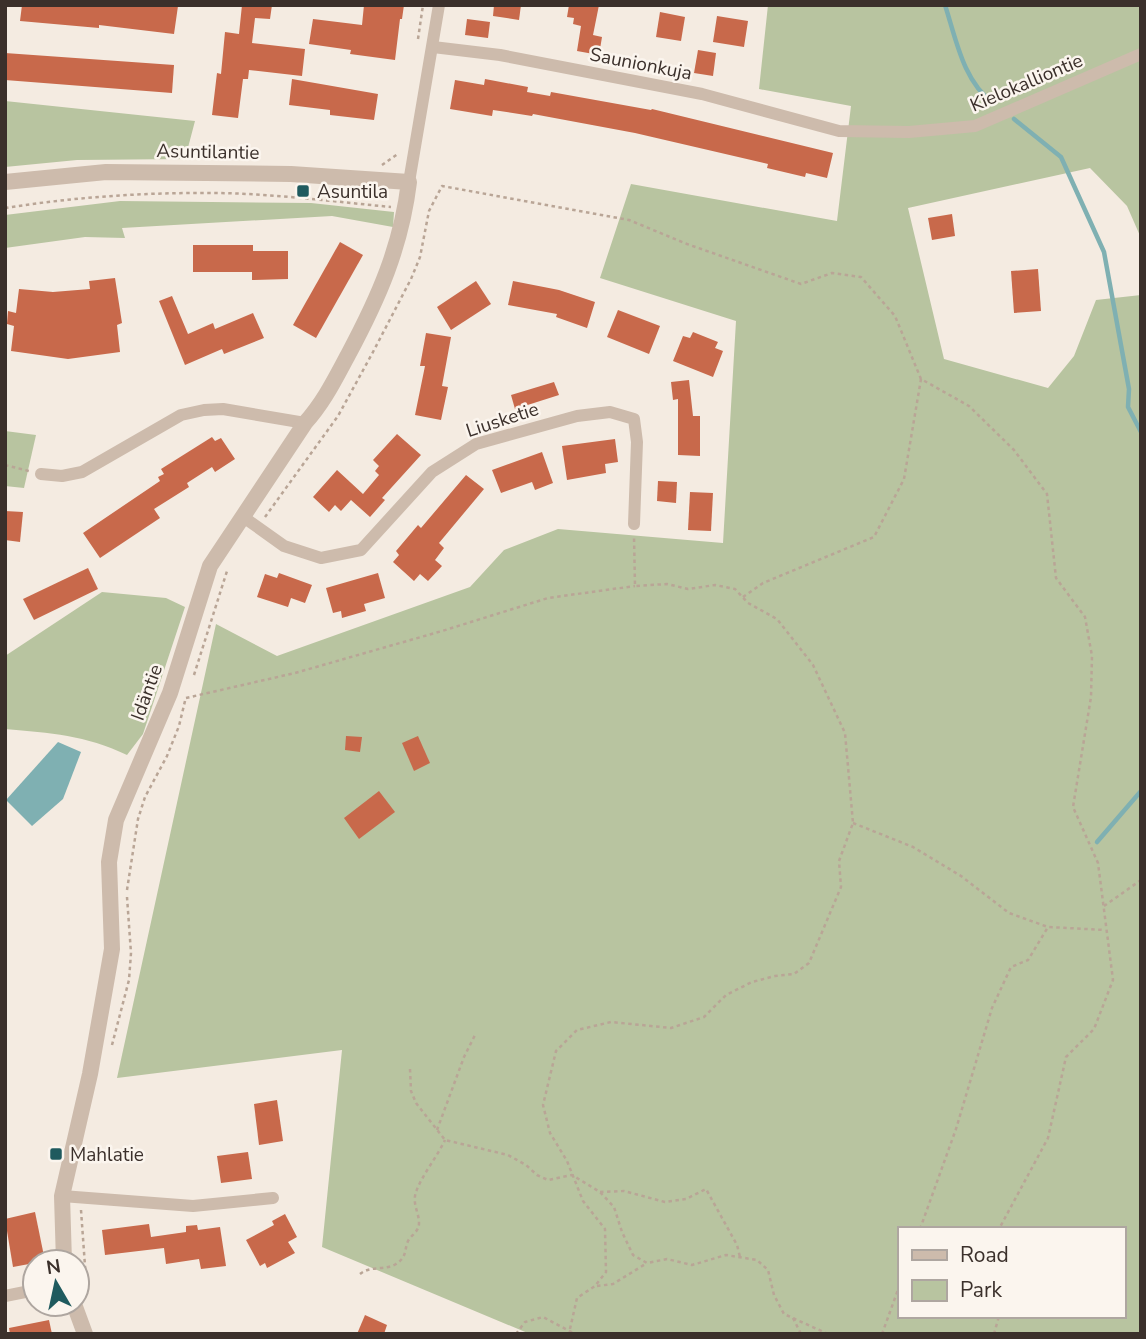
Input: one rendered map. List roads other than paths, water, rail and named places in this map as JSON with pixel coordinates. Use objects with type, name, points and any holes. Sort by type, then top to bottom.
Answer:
[{"type":"street","points":[[410,182],[439,5]]},
{"type":"street","name":"Saunionkuja","points":[[433,47],[500,55],[702,94],[839,131]]},
{"type":"street","name":"Kielokalliontie","points":[[839,131],[909,132],[975,126],[1141,54]]},
{"type":"street","name":"Asuntilantie","points":[[5,182],[106,172],[227,172],[377,178],[410,182]]},
{"type":"street","name":"Idäntie","points":[[64,1248],[62,1196],[90,1074],[112,949],[109,862],[116,820],[170,693],[210,566],[305,423],[321,405],[367,321],[393,261],[410,182]]},
{"type":"street","points":[[41,474],[62,476],[82,472],[181,415],[204,410],[223,409],[305,423]]},
{"type":"street","name":"Liusketie","points":[[242,516],[284,546],[321,558],[360,550],[432,472],[476,444],[578,416],[610,412],[635,419],[638,442],[634,524]]},
{"type":"street","points":[[62,1196],[193,1206],[273,1198]]},
{"type":"water","points":[[58,742],[81,752],[63,799],[32,826],[6,800]]},
{"type":"waterway","points":[[945,5],[968,71],[974,83],[993,103]]},
{"type":"waterway","points":[[1014,119],[1061,157],[1104,252],[1129,389],[1128,407],[1141,432]]},
{"type":"waterway","points":[[1097,842],[1141,791]]},
{"type":"place","name":"Asuntila","points":[[303,191]]},
{"type":"place","name":"Mahlatie","points":[[56,1154]]}]
